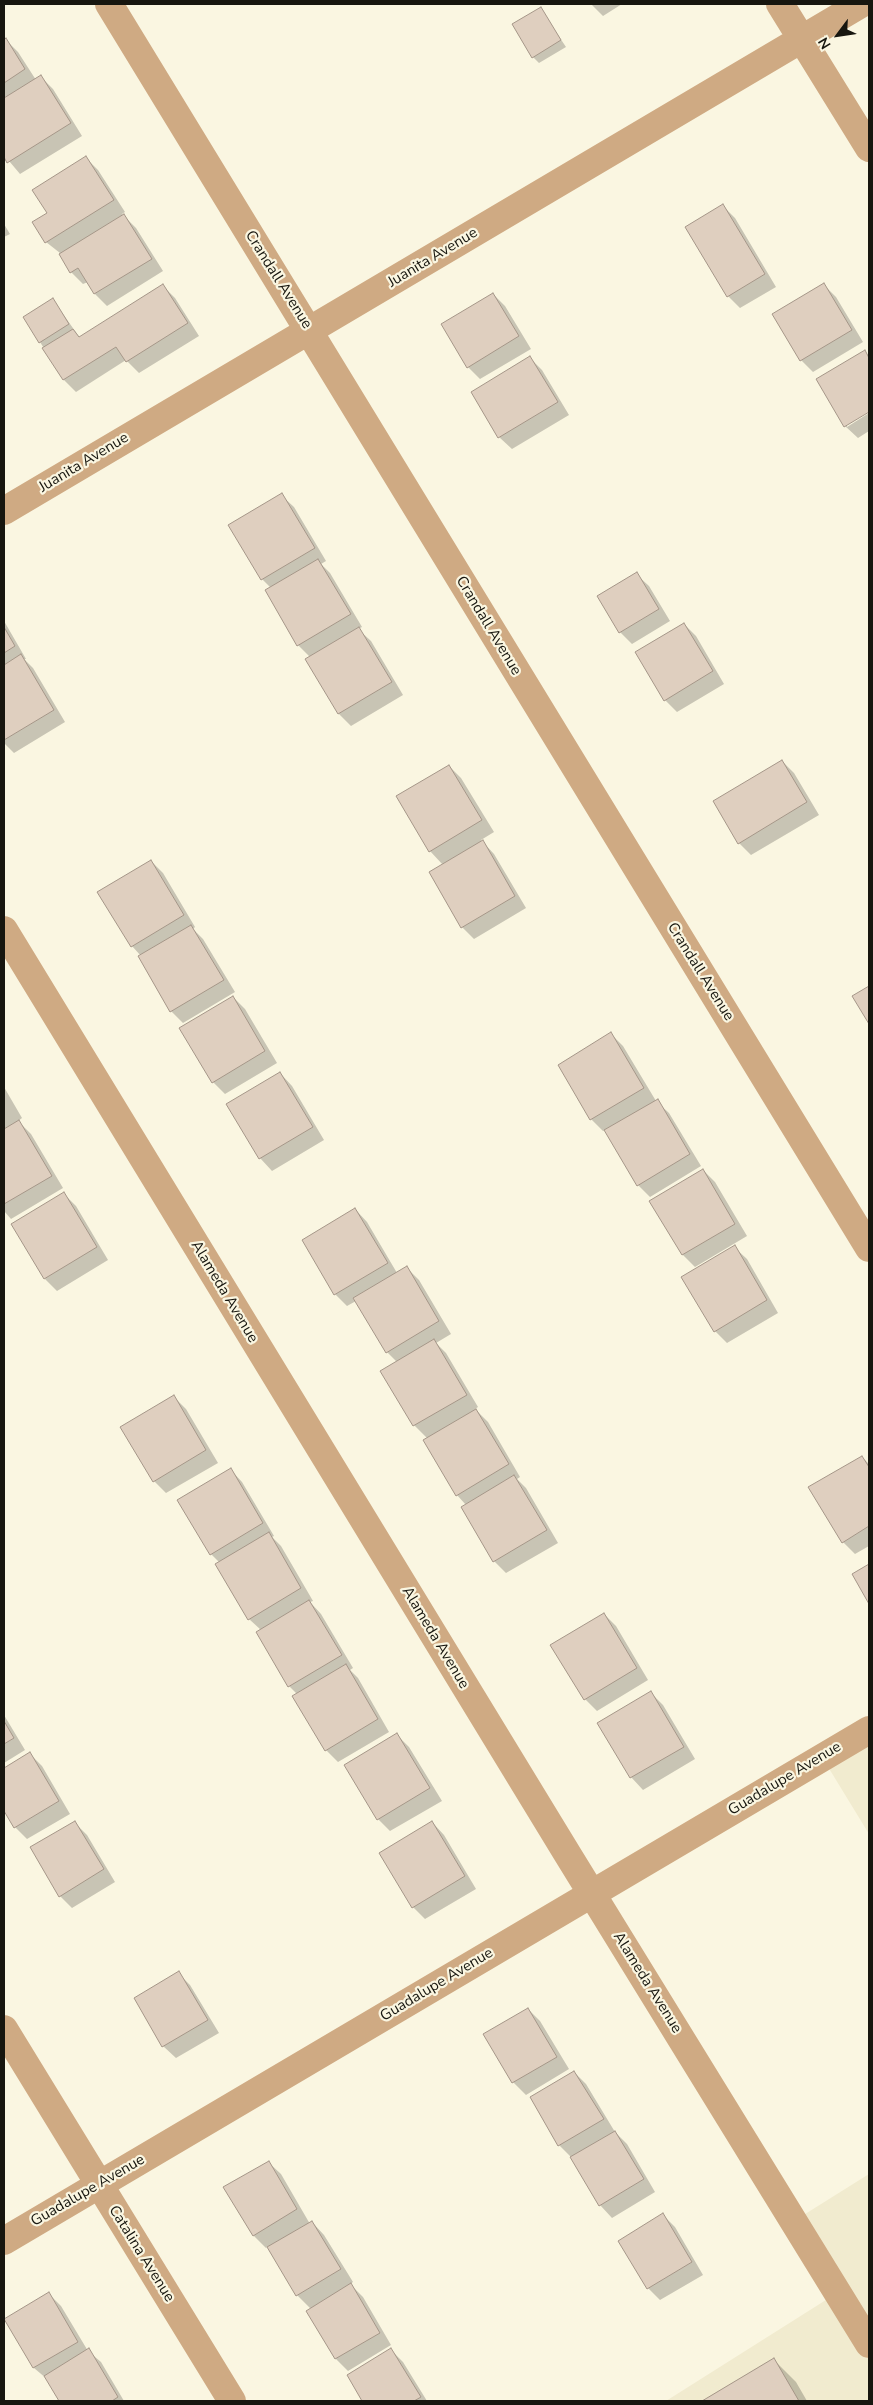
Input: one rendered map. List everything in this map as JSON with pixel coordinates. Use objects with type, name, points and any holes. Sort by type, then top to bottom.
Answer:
[{"type":"street","name":"Crandall Avenue","points":[[109,4],[869,1248]]},
{"type":"street","points":[[780,4],[869,148]]},
{"type":"street","name":"Juanita Avenue","points":[[4,511],[861,4]]},
{"type":"street","name":"Alameda Avenue","points":[[4,930],[869,2344]]},
{"type":"street","name":"Guadalupe Avenue","points":[[4,2241],[869,1730]]},
{"type":"street","name":"Catalina Avenue","points":[[4,2029],[232,2401]]},
{"type":"shaded area","points":[[869,1730],[869,1834],[822,1757]]},
{"type":"shaded area","points":[[869,2174],[869,2401],[666,2401],[837,2293],[794,2221]]},
{"type":"building","points":[[541,7],[561,40],[532,58],[512,24]]},
{"type":"building","points":[[6,38],[25,69],[4,83],[4,40]]},
{"type":"building","points":[[41,75],[71,123],[7,163],[4,157],[4,98]]},
{"type":"building","points":[[86,156],[114,200],[45,243],[32,222],[47,213],[32,190]]},
{"type":"building","points":[[723,204],[765,274],[727,297],[685,227]]},
{"type":"building","points":[[124,214],[152,259],[94,294],[78,268],[70,273],[59,254]]},
{"type":"building","points":[[824,283],[852,330],[800,361],[772,314]]},
{"type":"building","points":[[163,284],[188,323],[126,362],[116,347],[63,380],[42,348],[73,329],[79,337]]},
{"type":"building","points":[[493,293],[519,336],[467,368],[441,324]]},
{"type":"building","points":[[53,298],[69,324],[39,343],[23,317]]},
{"type":"building","points":[[865,350],[869,358],[869,412],[844,427],[816,379]]},
{"type":"building","points":[[530,356],[558,402],[498,438],[471,392]]},
{"type":"building","points":[[282,493],[315,548],[261,580],[228,525]]},
{"type":"building","points":[[318,559],[351,614],[297,646],[265,590]]},
{"type":"building","points":[[637,572],[659,609],[619,633],[597,596]]},
{"type":"building","points":[[684,623],[713,671],[664,701],[635,652]]},
{"type":"building","points":[[4,627],[15,646],[4,653]]},
{"type":"building","points":[[359,627],[392,682],[338,714],[305,659]]},
{"type":"building","points":[[21,654],[54,710],[4,740],[4,665]]},
{"type":"building","points":[[782,760],[807,802],[738,844],[713,801]]},
{"type":"building","points":[[449,765],[482,820],[429,852],[396,796]]},
{"type":"building","points":[[483,840],[515,896],[461,928],[429,872]]},
{"type":"building","points":[[151,860],[184,915],[131,947],[97,892]]},
{"type":"building","points":[[191,925],[224,980],[170,1012],[138,956]]},
{"type":"building","points":[[869,986],[869,1024],[852,996]]},
{"type":"building","points":[[233,996],[265,1051],[212,1083],[179,1028]]},
{"type":"building","points":[[611,1032],[644,1088],[590,1120],[558,1065]]},
{"type":"building","points":[[280,1072],[313,1127],[259,1159],[226,1104]]},
{"type":"building","points":[[658,1099],[690,1154],[637,1186],[604,1130]]},
{"type":"building","points":[[19,1120],[52,1176],[4,1204],[4,1129]]},
{"type":"building","points":[[703,1169],[735,1224],[682,1255],[649,1201]]},
{"type":"building","points":[[64,1192],[97,1247],[44,1279],[11,1224]]},
{"type":"building","points":[[355,1208],[388,1263],[334,1295],[302,1240]]},
{"type":"building","points":[[735,1245],[767,1300],[714,1332],[681,1277]]},
{"type":"building","points":[[407,1266],[439,1321],[386,1353],[353,1298]]},
{"type":"building","points":[[434,1339],[467,1395],[413,1426],[380,1371]]},
{"type":"building","points":[[174,1395],[206,1450],[153,1482],[120,1427]]},
{"type":"building","points":[[476,1409],[509,1464],[456,1496],[423,1440]]},
{"type":"building","points":[[862,1456],[869,1467],[869,1526],[842,1543],[808,1487]]},
{"type":"building","points":[[231,1468],[263,1523],[210,1555],[177,1500]]},
{"type":"building","points":[[514,1475],[547,1530],[493,1562],[461,1507]]},
{"type":"building","points":[[269,1532],[301,1588],[248,1620],[215,1564]]},
{"type":"building","points":[[869,1564],[869,1604],[852,1574]]},
{"type":"building","points":[[309,1600],[342,1655],[288,1687],[256,1632]]},
{"type":"building","points":[[604,1613],[637,1668],[584,1700],[550,1645]]},
{"type":"building","points":[[346,1664],[378,1719],[325,1751],[292,1696]]},
{"type":"building","points":[[651,1691],[684,1747],[630,1778],[597,1723]]},
{"type":"building","points":[[4,1721],[14,1738],[4,1744]]},
{"type":"building","points":[[397,1733],[430,1788],[377,1820],[344,1765]]},
{"type":"building","points":[[30,1752],[59,1801],[14,1828],[4,1811],[4,1768]]},
{"type":"building","points":[[75,1821],[104,1869],[59,1897],[30,1847]]},
{"type":"building","points":[[432,1821],[465,1876],[412,1908],[379,1853]]},
{"type":"building","points":[[179,1971],[208,2020],[162,2047],[134,1998]]},
{"type":"building","points":[[528,2008],[557,2057],[512,2083],[483,2034]]},
{"type":"building","points":[[574,2071],[604,2119],[558,2146],[530,2097]]},
{"type":"building","points":[[615,2131],[644,2179],[599,2206],[570,2157]]},
{"type":"building","points":[[269,2161],[297,2209],[253,2236],[223,2187]]},
{"type":"building","points":[[663,2213],[692,2262],[647,2289],[618,2241]]},
{"type":"building","points":[[312,2221],[341,2269],[296,2296],[267,2247]]},
{"type":"building","points":[[351,2283],[380,2333],[335,2359],[306,2311]]},
{"type":"building","points":[[49,2292],[78,2342],[33,2368],[4,2319]]},
{"type":"building","points":[[89,2348],[118,2397],[112,2401],[59,2401],[44,2376]]},
{"type":"building","points":[[391,2348],[421,2397],[414,2401],[362,2401],[347,2375]]},
{"type":"building","points":[[774,2358],[799,2401],[702,2401]]}]
